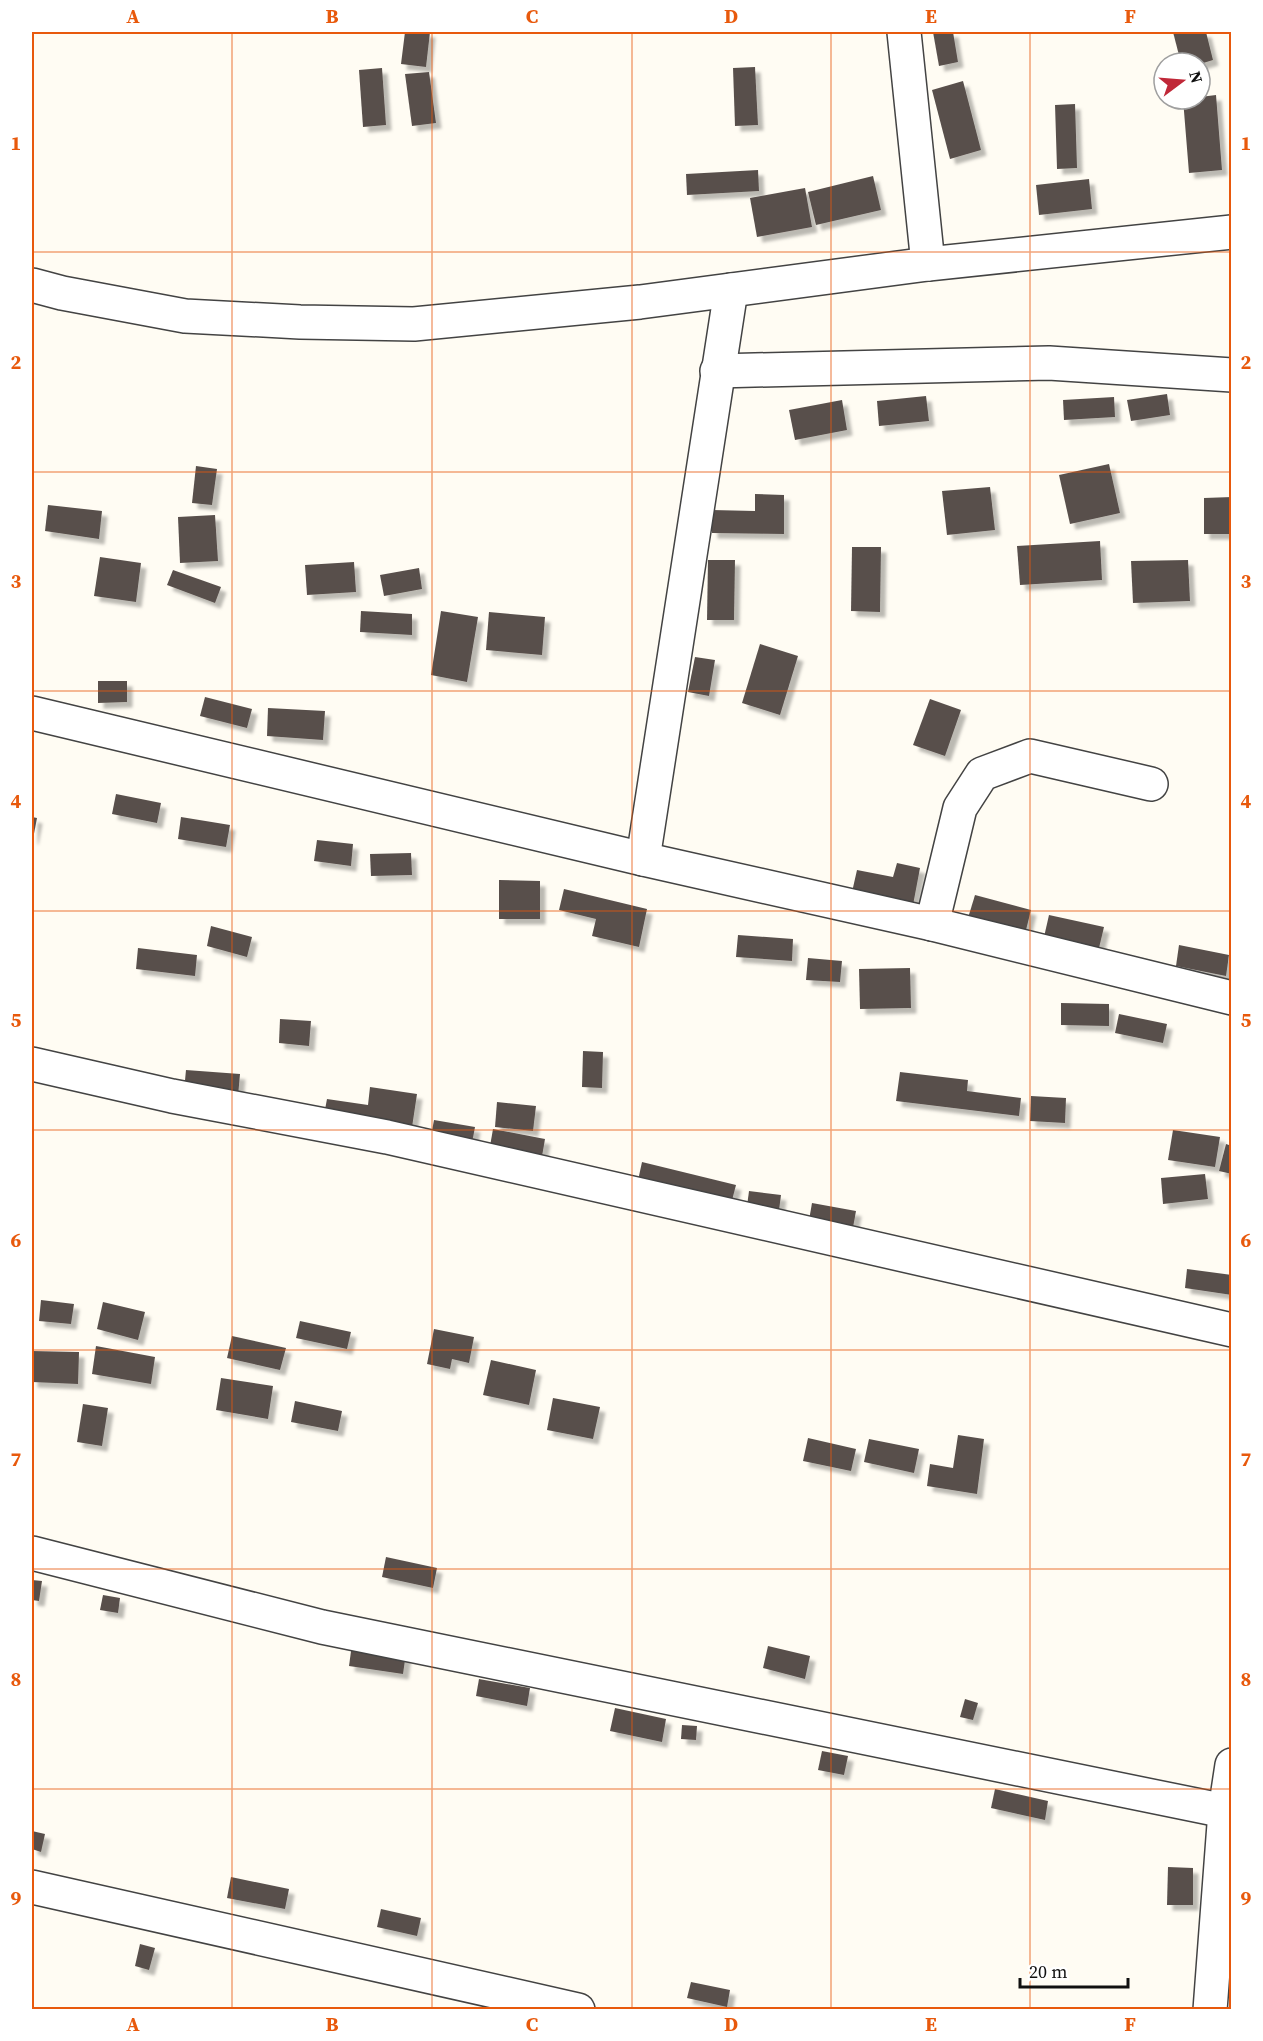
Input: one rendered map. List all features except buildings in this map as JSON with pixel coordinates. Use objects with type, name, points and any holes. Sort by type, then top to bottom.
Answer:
[{"type":"street","points":[[904,32],[928,264]]},
{"type":"street","points":[[32,285],[62,293],[184,316],[300,322],[414,324],[640,302],[928,264],[1232,232]]},
{"type":"street","points":[[643,859],[730,290]]},
{"type":"street","points":[[717,371],[1049,363],[1232,375]]},
{"type":"street","points":[[32,713],[643,859],[932,924],[1232,998]]},
{"type":"street","points":[[932,924],[960,808],[982,774],[1030,756],[1151,784]]},
{"type":"street","points":[[32,1064],[172,1096],[387,1137],[1232,1330]]},
{"type":"street","points":[[32,1553],[322,1628],[1225,1811]]},
{"type":"street","points":[[1210,2010],[1225,1811],[1232,1766]]},
{"type":"street","points":[[32,1887],[578,2010]]}]
